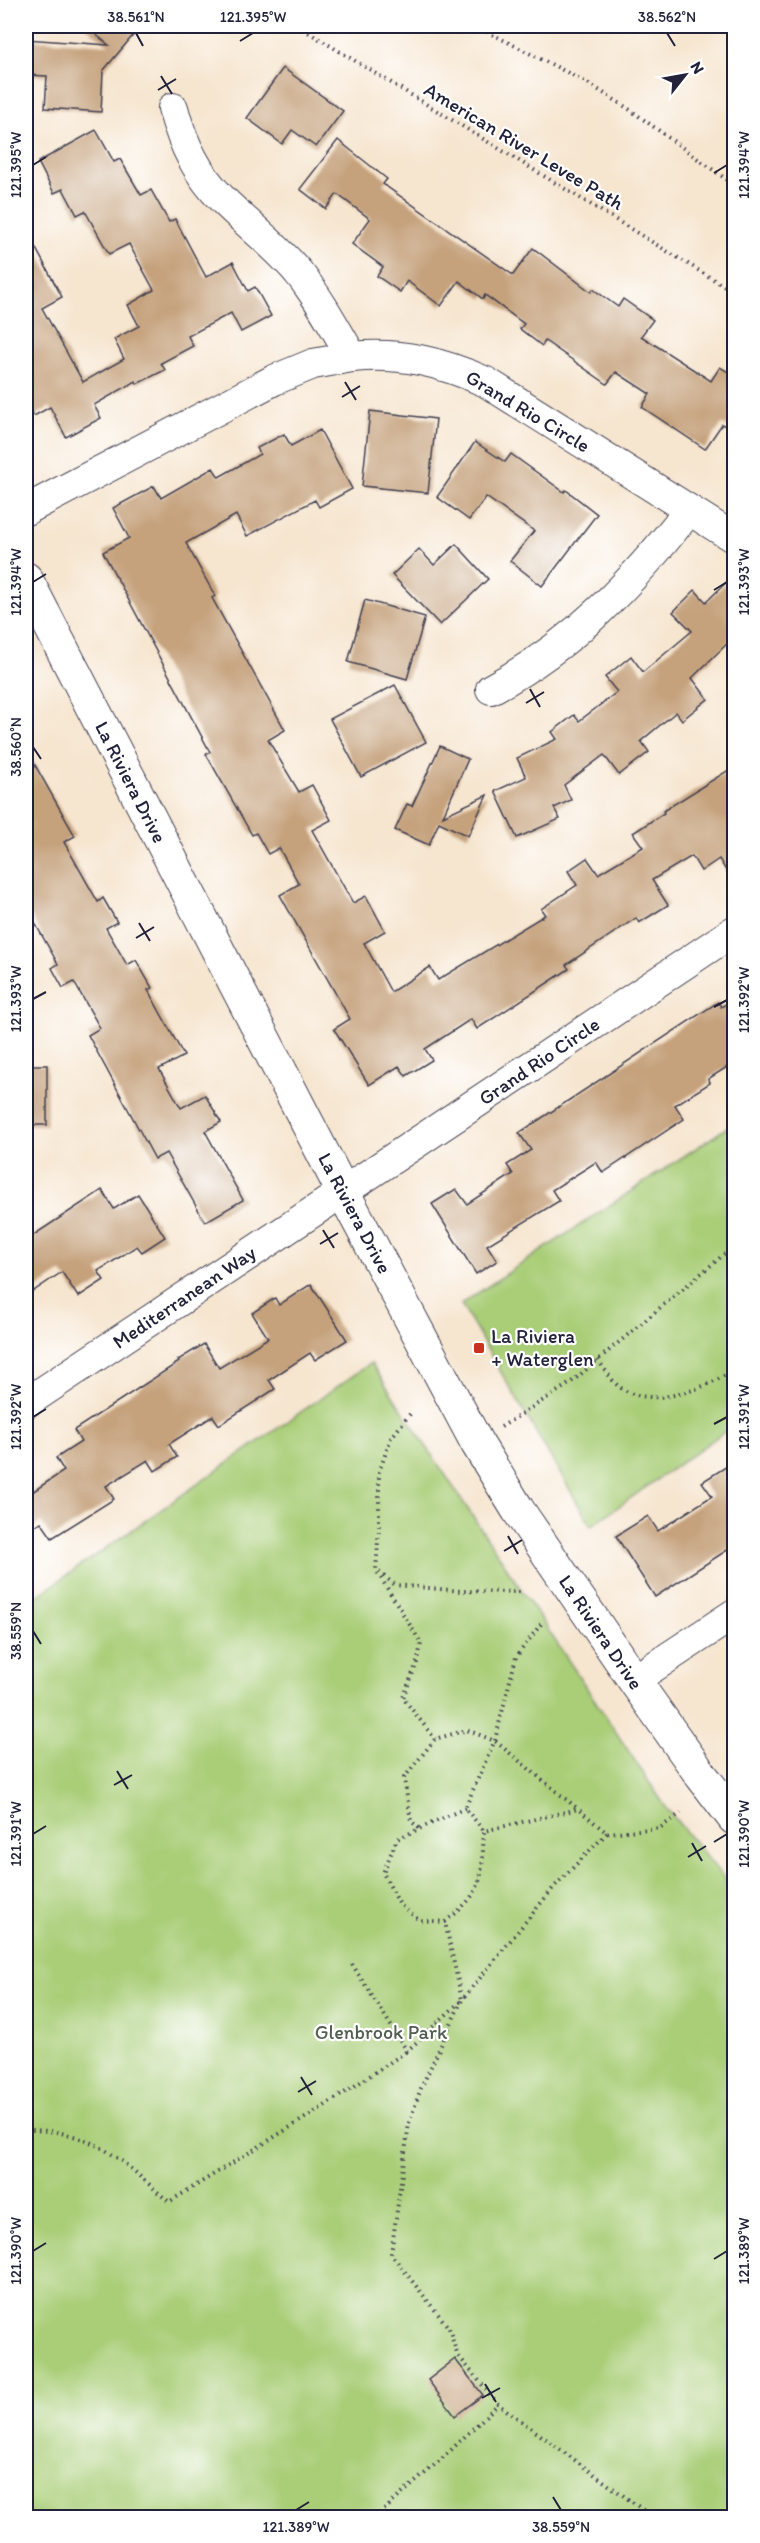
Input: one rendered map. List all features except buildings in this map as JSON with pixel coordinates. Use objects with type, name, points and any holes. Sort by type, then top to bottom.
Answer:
[{"type":"street","points":[[173,108],[178,128],[195,165],[221,198],[297,272],[324,307],[352,357]]},
{"type":"street","name":"Grand Rio Circle","points":[[26,510],[274,380],[313,364],[371,355],[411,358],[449,366],[486,382],[735,538]]},
{"type":"street","points":[[491,689],[521,673],[554,650],[608,603],[656,552],[689,510]]},
{"type":"street","name":"La Riviera Drive","points":[[26,579],[343,1192],[477,1443],[518,1510],[634,1680],[701,1776],[735,1818]]},
{"type":"street","name":"Grand Rio Circle","points":[[343,1192],[735,931]]},
{"type":"street","name":"Mediterranean Way","points":[[26,1403],[343,1192]]},
{"type":"street","points":[[634,1680],[735,1614]]},
{"type":"path","name":"American River Levee Path","points":[[298,26],[735,292]]},
{"type":"path","points":[[476,26],[612,98],[735,185]]},
{"type":"path","points":[[477,1443],[569,1384],[735,1246]]},
{"type":"path","points":[[598,1360],[616,1384],[639,1396],[672,1396],[699,1389],[735,1371]]},
{"type":"path","points":[[410,1414],[391,1438],[379,1473],[376,1570],[421,1643],[418,1660],[403,1698],[435,1738]]},
{"type":"path","points":[[376,1570],[395,1585],[462,1591],[520,1592]]},
{"type":"path","points":[[465,1808],[484,1831],[481,1882],[464,1907],[445,1922],[419,1920],[400,1905],[382,1873],[397,1839],[465,1808],[495,1742],[516,1657],[542,1624]]},
{"type":"path","points":[[419,1828],[411,1821],[404,1778],[435,1738],[467,1730],[495,1742],[606,1833]]},
{"type":"path","points":[[484,1831],[578,1809]]},
{"type":"path","points":[[26,2130],[73,2134],[100,2146],[132,2168],[169,2202],[323,2107],[407,2050],[462,2000],[547,1896],[606,1833],[660,1828],[681,1813]]},
{"type":"path","points":[[445,1922],[462,2000],[421,2088],[409,2123],[391,2254],[448,2328],[457,2354],[498,2404],[654,2517]]},
{"type":"path","points":[[352,1964],[407,2050]]},
{"type":"path","points":[[375,2517],[448,2453],[498,2404]]},
{"type":"green space","points":[[734,1123],[734,1425],[591,1526],[461,1304]]},
{"type":"green space","name":"Glenbrook Park","points":[[371,1363],[667,1809],[734,1890],[734,2517],[26,2517],[26,1604]]},
{"type":"place","name":"La Riviera + Waterglen","points":[[479,1348]]}]
